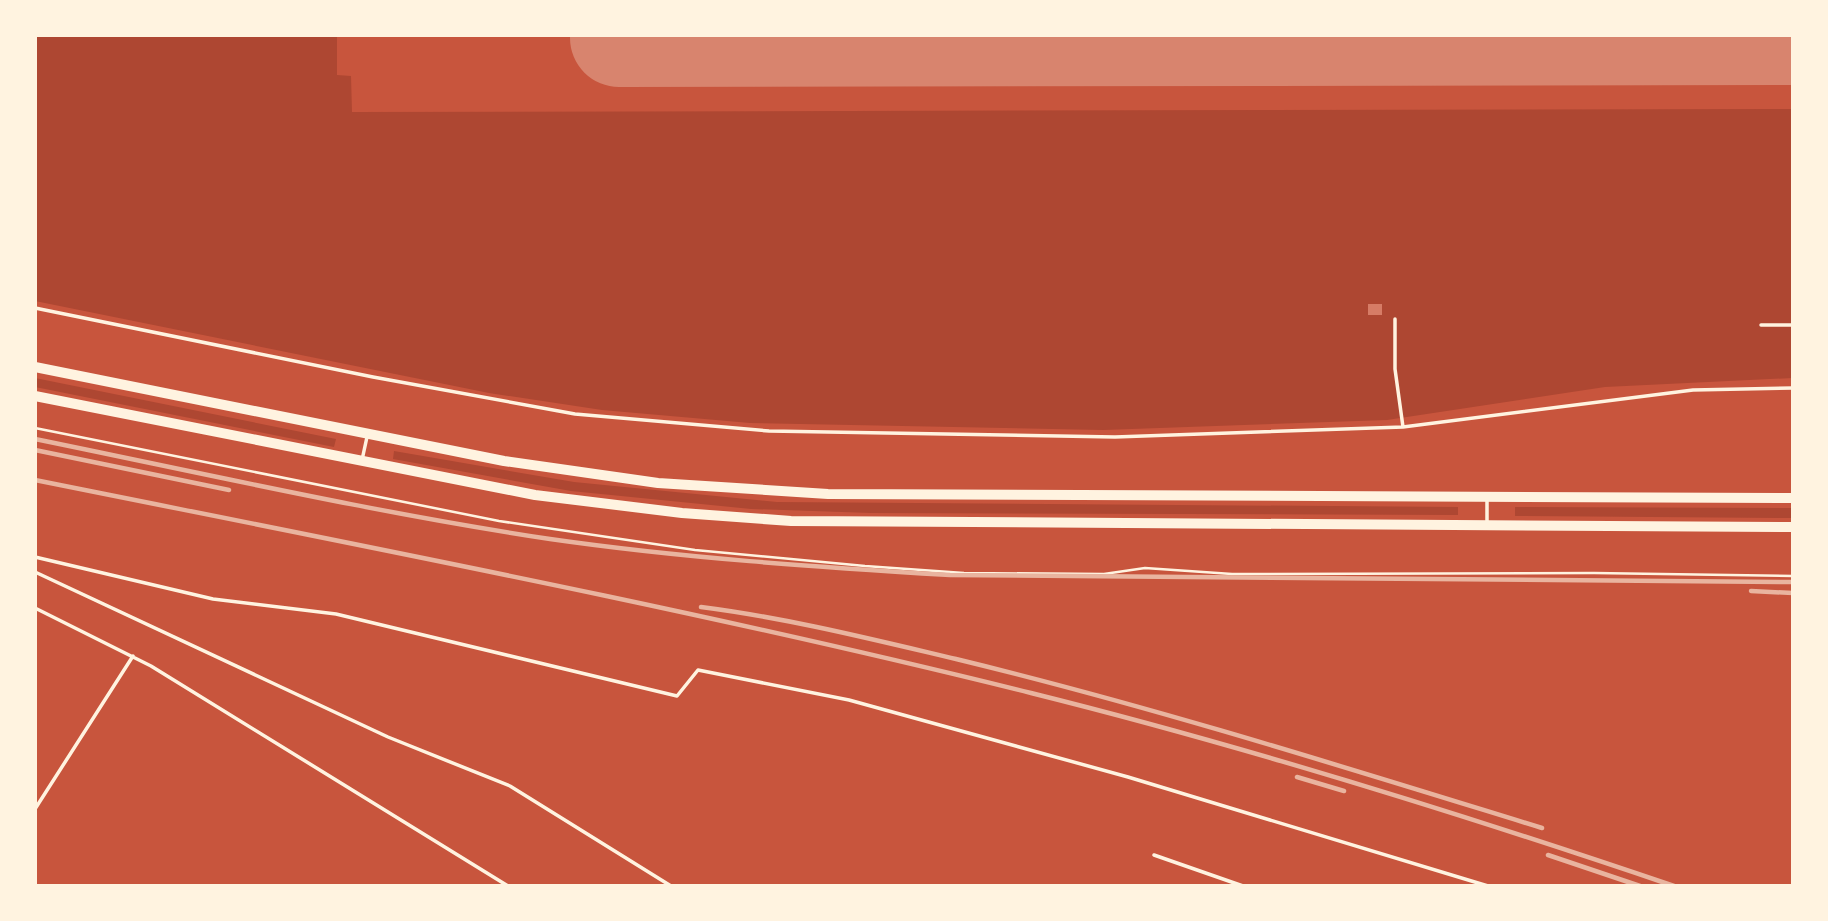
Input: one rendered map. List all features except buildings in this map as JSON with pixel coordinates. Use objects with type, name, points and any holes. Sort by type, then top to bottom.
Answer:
[{"type":"main road","points":[[35,368],[368,435],[575,473],[659,483],[828,494],[1793,498]]},
{"type":"main road","points":[[35,396],[362,462],[608,505],[791,521],[1793,527]]},
{"type":"lane","points":[[35,308],[459,394],[575,414],[769,431],[1089,437],[1403,428],[1693,390],[1793,388]]},
{"type":"lane","points":[[1395,319],[1395,369],[1403,428]]},
{"type":"lane","points":[[1761,325],[1793,325]]},
{"type":"lane","points":[[362,462],[368,435]]},
{"type":"lane","points":[[1487,497],[1487,524]]},
{"type":"lane","points":[[35,557],[213,599],[337,614],[677,696],[698,670],[849,700],[1128,777],[1488,886]]},
{"type":"lane","points":[[35,572],[388,737],[510,786],[671,886]]},
{"type":"lane","points":[[35,608],[133,656],[508,886]]},
{"type":"lane","points":[[35,809],[133,656]]},
{"type":"lane","points":[[1154,855],[1242,886]]},
{"type":"path","points":[[35,428],[512,523],[695,550],[864,566],[964,573],[1104,573],[1145,568],[1232,574],[1594,573],[1793,576]]},
{"type":"shaded area","points":[[35,35],[337,35],[337,75],[351,76],[352,112],[1793,109],[1793,378],[1605,387],[1387,420],[1103,430],[750,423],[602,410],[489,393],[35,301]]},
{"type":"shaded area","points":[[35,378],[336,439],[334,447],[35,387]]},
{"type":"shaded area","points":[[394,451],[574,482],[777,502],[1458,507],[1458,515],[871,513],[751,509],[571,491],[393,459]]},
{"type":"shaded area","points":[[1515,507],[1793,508],[1793,518],[1515,516]]},
{"type":"taxiway","points":[[758,35],[766,38]]},
{"type":"taxiway","points":[[1679,35],[1696,36]]},
{"type":"runway","points":[[619,38],[1793,36]]},
{"type":"railway","points":[[35,439],[485,529],[649,552],[750,561],[950,575],[1793,582]]},
{"type":"railway","points":[[35,450],[229,490]]},
{"type":"railway","points":[[35,480],[659,607],[1031,693],[1354,783],[1674,886]]},
{"type":"railway","points":[[1751,591],[1793,593]]},
{"type":"railway","points":[[701,607],[829,630],[1104,697],[1542,828]]},
{"type":"railway","points":[[1297,777],[1344,791]]},
{"type":"railway","points":[[1548,855],[1640,886]]}]
